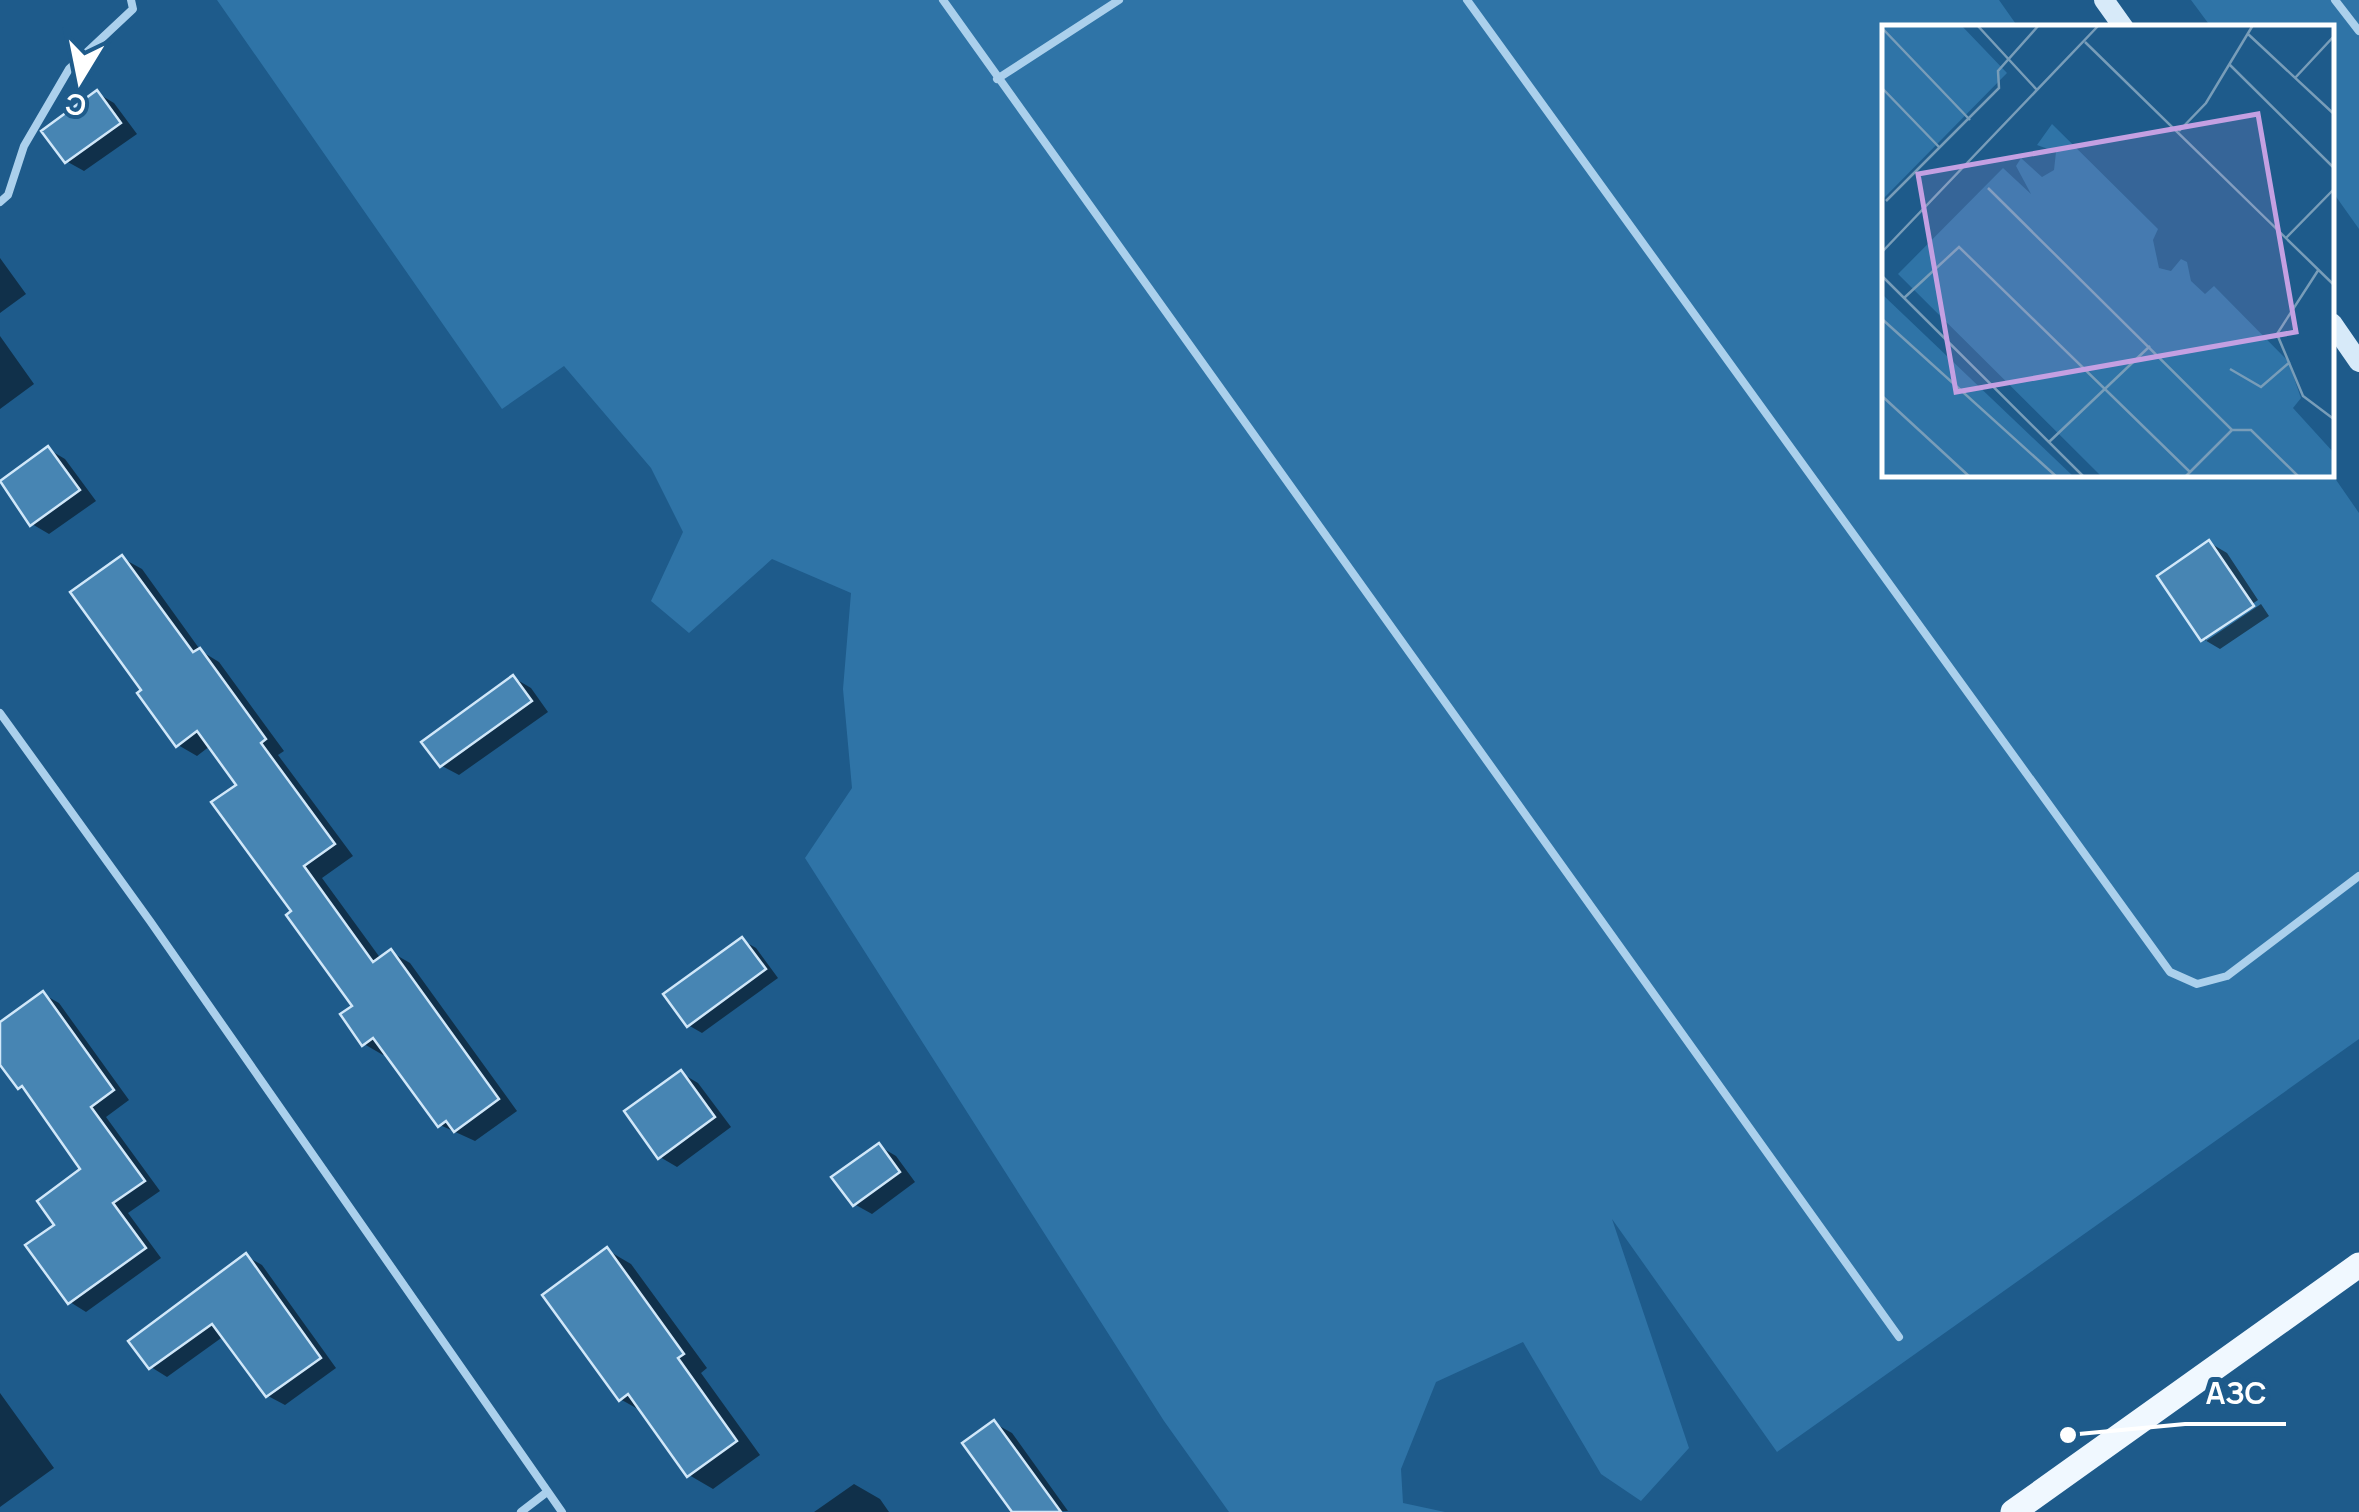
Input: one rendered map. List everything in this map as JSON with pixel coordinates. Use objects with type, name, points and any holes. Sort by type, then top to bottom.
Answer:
[{"type":"main road","points":[[2104,0],[2122,25]]},
{"type":"main road","points":[[2334,326],[2359,362]]},
{"type":"main road","points":[[2013,1512],[2359,1265]]},
{"type":"lane","points":[[0,202],[8,195],[24,146],[69,69],[133,9],[130,0]]},
{"type":"lane","points":[[943,0],[1898,1337]]},
{"type":"lane","points":[[997,79],[1118,0]]},
{"type":"lane","points":[[1466,0],[2170,972],[2198,984],[2226,976],[2359,876]]},
{"type":"lane","points":[[2335,0],[2359,31]]},
{"type":"lane","points":[[0,713],[162,937],[562,1512]]},
{"type":"lane","points":[[521,1512],[547,1492]]},
{"type":"shaded area","points":[[217,0],[1999,0],[2017,25],[1882,25],[1882,478],[2334,477],[2359,513],[2359,1039],[1777,1452],[1612,1219],[1689,1448],[1641,1501],[1601,1474],[1523,1342],[1436,1382],[1401,1469],[1403,1503],[1445,1512],[1229,1512],[1164,1421],[805,858],[852,788],[843,689],[851,593],[772,559],[689,633],[651,601],[683,532],[651,468],[564,366],[502,409]]},
{"type":"shaded area","points":[[2191,0],[2359,0],[2359,229],[2334,194],[2334,25],[2210,25]]},
{"type":"building","points":[[97,90],[121,123],[65,163],[41,131]]},
{"type":"building","points":[[48,446],[80,490],[30,526],[0,481]]},
{"type":"building","points":[[2209,540],[2254,606],[2201,641],[2157,576]]},
{"type":"building","points":[[122,555],[193,652],[200,648],[266,739],[261,743],[335,844],[304,866],[373,962],[391,949],[499,1099],[454,1132],[446,1121],[438,1127],[373,1038],[362,1046],[340,1014],[352,1006],[286,915],[291,911],[211,802],[236,785],[197,731],[176,747],[137,693],[141,690],[70,592]]},
{"type":"building","points":[[513,675],[532,701],[440,767],[421,742]]},
{"type":"building","points":[[742,937],[766,969],[687,1027],[663,994]]},
{"type":"building","points":[[43,991],[114,1090],[91,1107],[145,1181],[113,1203],[146,1248],[68,1304],[25,1245],[54,1225],[37,1201],[80,1169],[22,1086],[18,1089],[0,1065],[0,1022]]},
{"type":"building","points":[[681,1070],[715,1117],[658,1159],[624,1111]]},
{"type":"building","points":[[879,1143],[900,1172],[853,1206],[831,1177]]},
{"type":"building","points":[[607,1247],[684,1354],[678,1358],[737,1441],[687,1477],[628,1394],[619,1401],[542,1295]]},
{"type":"building","points":[[246,1253],[321,1358],[266,1397],[212,1324],[149,1369],[128,1341]]},
{"type":"building","points":[[994,1420],[1061,1512],[1012,1512],[962,1443]]},
{"type":"place","name":"АЗС","points":[[2068,1435]]}]
